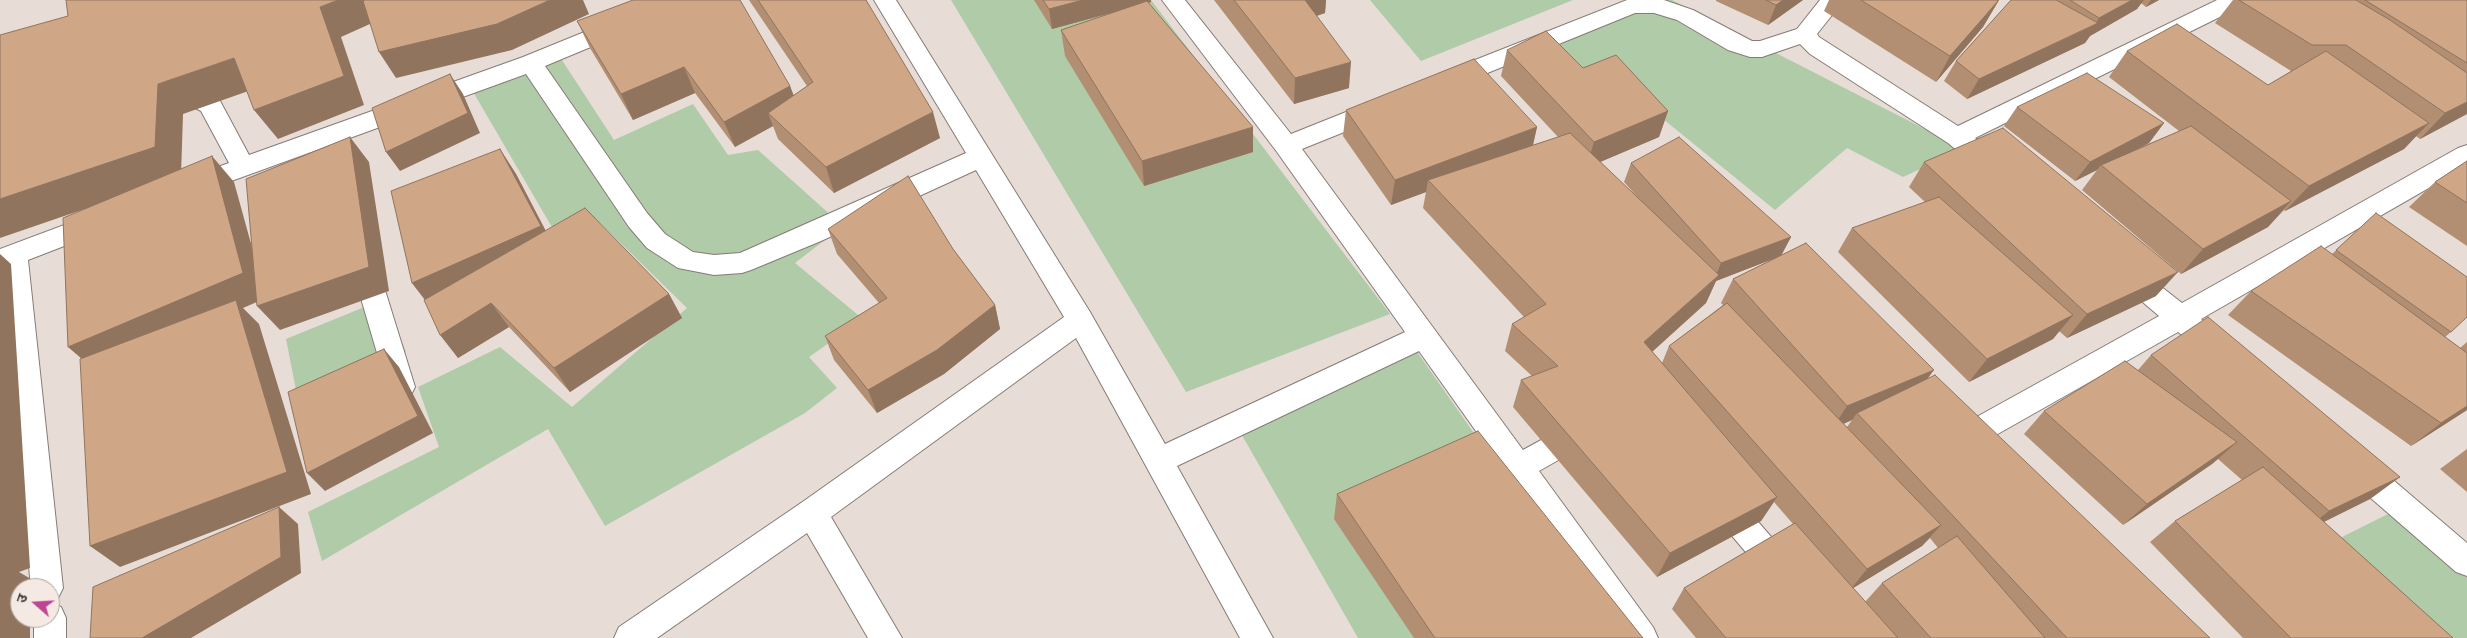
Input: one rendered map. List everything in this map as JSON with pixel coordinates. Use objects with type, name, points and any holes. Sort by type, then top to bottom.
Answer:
[{"type":"street","points":[[170,195],[325,136],[531,63],[591,27],[684,0]]},
{"type":"street","points":[[885,0],[1080,320],[1257,638]]},
{"type":"street","points":[[1173,0],[1286,146],[1642,638]]},
{"type":"street","points":[[1427,88],[1632,6],[1655,5],[1685,15],[1750,50],[1768,48],[1805,34],[1819,15],[1834,0]]},
{"type":"street","points":[[1957,137],[2236,0]]},
{"type":"street","points":[[1805,34],[1811,43],[1818,48],[1957,137],[2010,180]]},
{"type":"street","points":[[531,63],[638,220],[656,241],[688,261],[714,265],[742,263],[812,234],[981,157]]},
{"type":"street","points":[[164,65],[173,86],[210,105],[243,166]]},
{"type":"street","points":[[1463,74],[1482,95]]},
{"type":"street","points":[[1286,146],[1401,99]]},
{"type":"street","points":[[325,136],[334,164]]},
{"type":"street","points":[[1963,438],[2354,220],[2467,154]]},
{"type":"street","points":[[46,578],[7,258],[124,213]]},
{"type":"street","points":[[2354,220],[2378,237]]},
{"type":"street","points":[[356,238],[401,387]]},
{"type":"street","points":[[2110,260],[2240,368]]},
{"type":"street","points":[[630,638],[812,513],[1080,320]]},
{"type":"street","points":[[1159,461],[1424,336]]},
{"type":"street","points":[[1519,467],[1610,418]]},
{"type":"street","points":[[1942,418],[1984,459]]},
{"type":"street","points":[[2331,445],[2467,562]]},
{"type":"street","points":[[1701,478],[1803,596]]},
{"type":"street","points":[[812,513],[886,638]]},
{"type":"green space","points":[[951,0],[1151,0],[1390,314],[1186,392]]},
{"type":"green space","points":[[1370,0],[1573,0],[1421,61]]},
{"type":"green space","points":[[1664,0],[1672,0],[1964,149],[1903,177],[1847,148],[1775,210],[1609,75],[1575,80],[1545,48]]},
{"type":"green space","points":[[560,57],[614,140],[693,104],[728,155],[758,150],[843,226],[795,263],[863,319],[809,357],[837,388],[805,413],[605,526],[548,429],[322,561],[308,512],[439,447],[418,387],[500,347],[572,407],[687,308],[600,223],[560,241],[472,90]]},
{"type":"green space","points":[[384,299],[406,352],[297,395],[286,339]]},
{"type":"green space","points":[[1413,346],[1617,638],[1358,638],[1239,430]]},
{"type":"green space","points":[[2390,513],[2467,577],[2467,638],[2425,638],[2322,547]]},
{"type":"building","points":[[66,0],[338,0],[320,7],[344,76],[254,110],[234,58],[158,84],[155,147],[0,199],[0,35],[68,16]]},
{"type":"building","points":[[550,0],[497,24],[379,52],[363,1]]},
{"type":"building","points":[[633,0],[740,0],[790,86],[724,122],[684,67],[621,94],[577,21]]},
{"type":"building","points":[[758,0],[866,0],[933,112],[826,167],[768,113],[813,82]]},
{"type":"building","points":[[1043,0],[1083,0],[1049,9]]},
{"type":"building","points":[[1234,0],[1305,0],[1351,62],[1295,78]]},
{"type":"building","points":[[1766,0],[1783,0],[1776,5]]},
{"type":"building","points":[[1861,0],[1997,0],[1998,1],[1950,56]]},
{"type":"building","points":[[2011,0],[2056,0],[2098,23],[1979,79],[1956,61]]},
{"type":"building","points":[[2070,0],[2132,0],[2099,18]]},
{"type":"building","points":[[2239,0],[2356,0],[2390,20],[2467,73],[2467,102],[2445,113],[2346,45],[2312,45]]},
{"type":"building","points":[[2365,0],[2467,0],[2467,63]]},
{"type":"building","points":[[1147,1],[1253,127],[1142,161],[1061,30]]},
{"type":"building","points":[[2177,24],[2268,85],[2326,51],[2429,123],[2309,186],[2127,51]]},
{"type":"building","points":[[1546,31],[1583,68],[1616,55],[1668,111],[1594,142],[1507,50]]},
{"type":"building","points":[[1474,59],[1537,127],[1395,180],[1346,110]]},
{"type":"building","points":[[2087,73],[2164,123],[2090,162],[2017,107]]},
{"type":"building","points":[[450,74],[468,113],[386,152],[372,108]]},
{"type":"building","points":[[2191,126],[2291,201],[2203,249],[2101,165]]},
{"type":"building","points":[[2003,128],[2178,272],[2087,314],[1924,162]]},
{"type":"building","points":[[1570,133],[1719,275],[1644,342],[1777,497],[1670,553],[1521,380],[1558,366],[1512,324],[1546,304],[1428,180]]},
{"type":"building","points":[[350,137],[369,267],[257,306],[246,179]]},
{"type":"building","points":[[1679,137],[1791,237],[1721,263],[1631,163]]},
{"type":"building","points":[[500,149],[541,226],[412,283],[391,191]]},
{"type":"building","points":[[212,156],[243,273],[68,347],[63,218]]},
{"type":"building","points":[[2467,161],[2467,203],[2435,182]]},
{"type":"building","points":[[908,176],[953,249],[995,305],[937,350],[868,390],[825,336],[887,298],[828,229]]},
{"type":"building","points":[[1939,197],[2073,315],[1987,359],[1852,228]]},
{"type":"building","points":[[585,208],[669,294],[554,368],[491,303],[440,335],[424,300]]},
{"type":"building","points":[[2376,213],[2467,277],[2467,317],[2451,332],[2336,250]]},
{"type":"building","points":[[1806,243],[1934,370],[1847,406],[1733,279]]},
{"type":"building","points":[[2321,246],[2467,353],[2467,406],[2441,423],[2251,291]]},
{"type":"building","points":[[236,300],[287,472],[90,546],[80,359]]},
{"type":"building","points":[[1727,303],[1941,525],[1867,569],[1669,346]]},
{"type":"building","points":[[2208,317],[2400,477],[2329,511],[2151,355]]},
{"type":"building","points":[[384,349],[418,416],[307,473],[288,392]]},
{"type":"building","points":[[2125,361],[2237,442],[2147,504],[2044,411]]},
{"type":"building","points":[[1935,375],[2210,638],[2067,638],[1857,413]]},
{"type":"building","points":[[1478,431],[1643,638],[1435,638],[1337,494]]},
{"type":"building","points":[[2263,467],[2453,638],[2291,638],[2175,521]]},
{"type":"building","points":[[279,507],[281,557],[142,638],[90,638],[93,587]]},
{"type":"building","points":[[1795,523],[1898,638],[1726,638],[1684,588]]},
{"type":"building","points":[[1957,536],[2045,638],[1931,638],[1882,583]]}]
